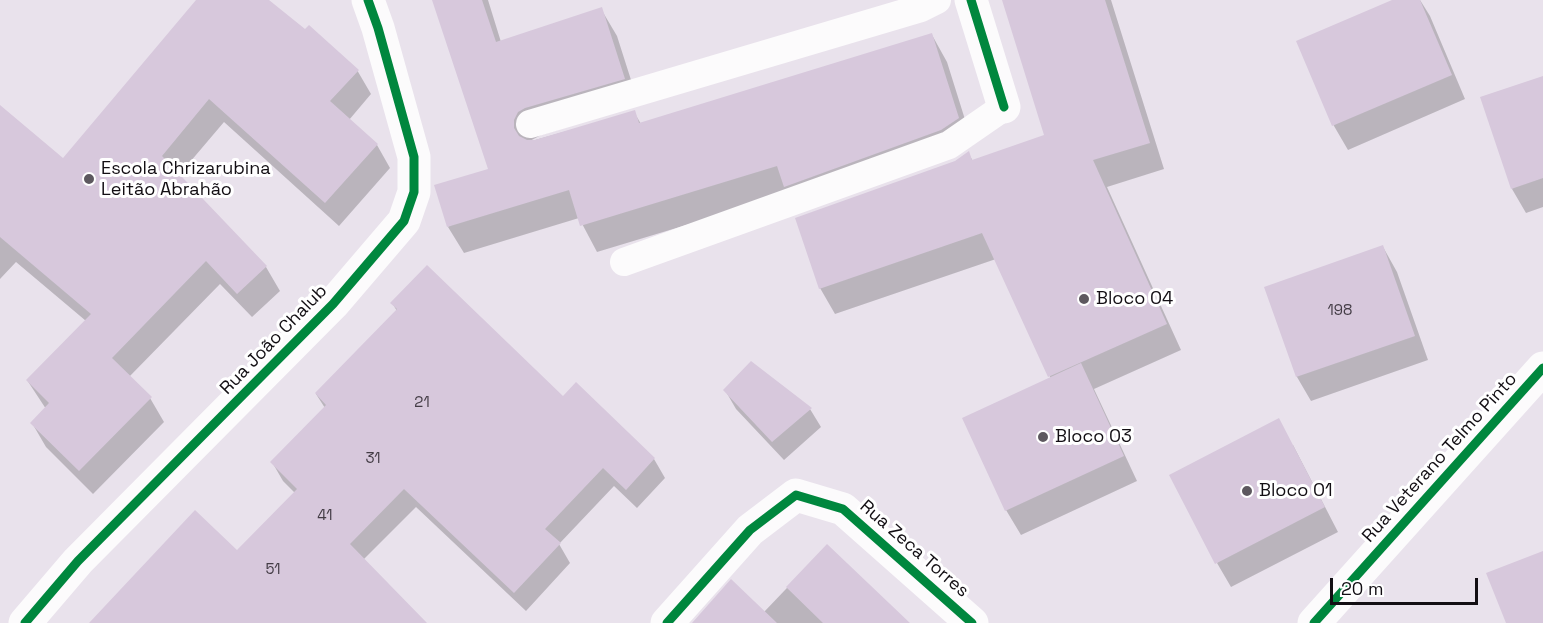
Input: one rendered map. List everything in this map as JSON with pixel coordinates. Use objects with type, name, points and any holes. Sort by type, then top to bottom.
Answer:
[{"type":"street","points":[[971,0],[1004,107]]},
{"type":"street","name":"Rua João Chalub","points":[[25,623],[78,561],[333,304],[404,221],[414,192],[414,158],[373,14]]},
{"type":"street","name":"Rua Veterano Telmo Pinto","points":[[1314,623],[1543,368]]},
{"type":"street","name":"Rua Zeca Torres","points":[[667,623],[750,530],[796,495],[843,509],[972,623]]},
{"type":"lane","points":[[530,124],[921,8],[937,0]]},
{"type":"lane","points":[[624,262],[949,145],[1004,107]]},
{"type":"building","points":[[196,0],[269,0],[305,29],[309,25],[359,70],[330,101],[378,144],[325,203],[209,99],[162,156],[267,266],[237,294],[206,261],[112,358],[152,397],[79,471],[30,423],[49,403],[26,380],[91,314],[0,237],[0,105],[63,158]]},
{"type":"building","points":[[432,0],[482,0],[496,42],[602,7],[625,79],[518,112],[514,120],[514,128],[519,136],[527,140],[535,140],[635,110],[639,123],[932,33],[959,118],[941,130],[784,187],[777,166],[580,226],[569,190],[447,227],[434,185],[488,169]]},
{"type":"building","points":[[1002,0],[1105,0],[1150,143],[1093,160],[1167,324],[1048,377],[982,233],[819,289],[795,218],[955,161],[969,151],[972,160],[1044,135]]},
{"type":"building","points":[[1392,0],[1420,0],[1452,75],[1332,126],[1296,41]]},
{"type":"building","points":[[1543,76],[1543,178],[1511,189],[1480,97]]},
{"type":"building","points":[[1383,245],[1415,336],[1296,377],[1264,287]]},
{"type":"building","points":[[427,265],[563,396],[576,382],[655,458],[626,490],[603,468],[545,529],[561,543],[514,593],[404,489],[350,544],[427,623],[89,623],[195,510],[237,550],[297,489],[270,462],[326,405],[315,393],[397,309],[390,303]]},
{"type":"building","points":[[751,361],[812,408],[772,442],[723,390]]},
{"type":"building","name":"Bloco O3","points":[[1081,363],[1124,456],[1005,511],[962,418]]},
{"type":"building","name":"Bloco O1","points":[[1279,418],[1325,507],[1215,564],[1169,475]]},
{"type":"building","points":[[827,544],[910,623],[823,623],[786,587]]},
{"type":"building","points":[[1543,551],[1543,623],[1506,623],[1486,573]]},
{"type":"building","points":[[731,579],[777,623],[692,623]]},
{"type":"cycle path","points":[[25,623],[78,561],[333,304],[404,221],[414,192],[414,157],[368,0]]},
{"type":"cycle path","points":[[971,0],[1004,107]]},
{"type":"cycle path","points":[[1314,623],[1543,368]]},
{"type":"cycle path","points":[[667,623],[750,530],[796,495],[843,509],[972,623]]},
{"type":"place","name":"Escola Chrizarubina Leitão Abrahão","points":[[89,179]]},
{"type":"place","name":"Bloco O4","points":[[1084,299]]},
{"type":"place","name":"Bloco O3","points":[[1043,437]]},
{"type":"place","name":"Bloco O1","points":[[1247,491]]}]
